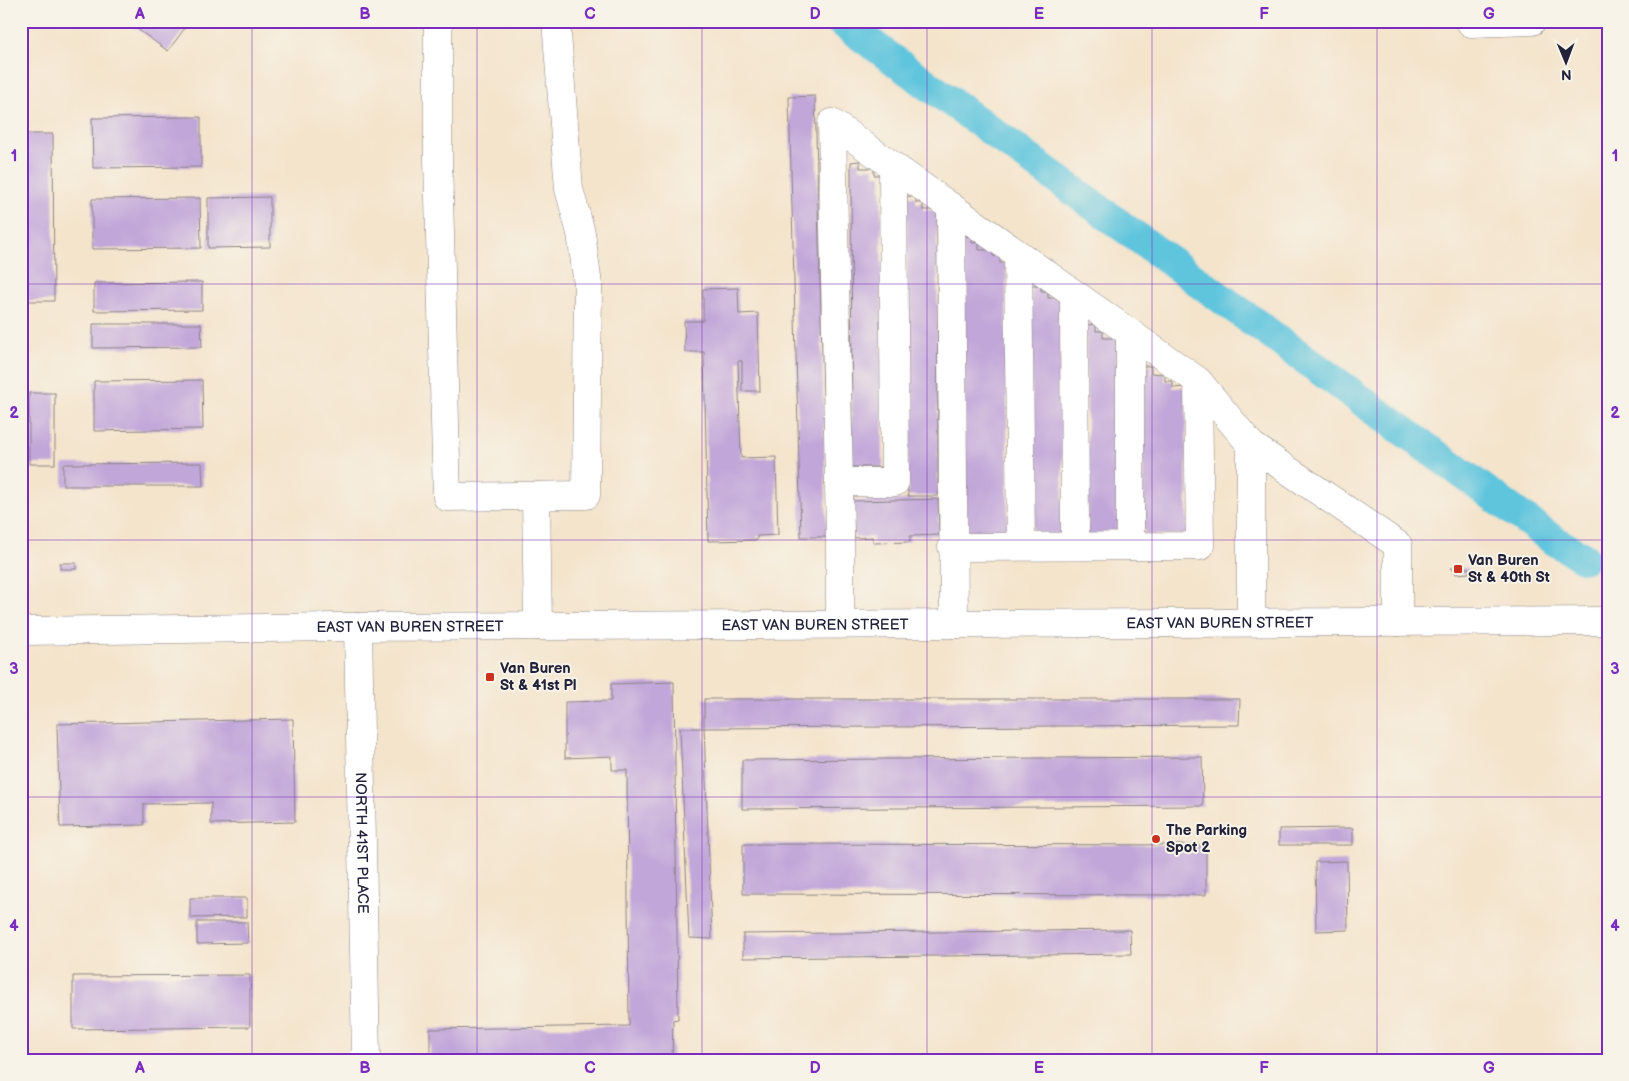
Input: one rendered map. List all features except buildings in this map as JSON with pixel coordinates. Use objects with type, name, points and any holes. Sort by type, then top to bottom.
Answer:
[{"type":"main road","points":[[438,21],[438,159],[447,497],[586,496],[588,285],[581,233],[569,189],[556,21]]},
{"type":"main road","points":[[1472,23],[1532,21]]},
{"type":"main road","points":[[840,624],[832,123],[1198,381],[1250,445],[1398,545],[1398,622]]},
{"type":"main road","points":[[839,482],[895,482],[893,166]]},
{"type":"main road","points":[[951,207],[954,624]]},
{"type":"main road","points":[[1018,255],[1021,546]]},
{"type":"main road","points":[[1074,294],[1075,546]]},
{"type":"main road","points":[[1130,333],[1130,546]]},
{"type":"main road","points":[[952,547],[1200,546],[1198,381]]},
{"type":"main road","points":[[1250,445],[1251,622]]},
{"type":"main road","points":[[536,496],[538,626]]},
{"type":"main road","name":"EAST VAN BUREN STREET","points":[[21,631],[358,627],[1608,621]]},
{"type":"main road","name":"NORTH 41ST PLACE","points":[[358,627],[366,1060]]},
{"type":"waterway","points":[[840,21],[1552,539],[1584,558]]},
{"type":"place","name":"Van Buren St & 40th St","points":[[1458,569]]},
{"type":"place","name":"Van Buren St & 41st Pl","points":[[490,677]]},
{"type":"place","name":"The Parking Spot 2","points":[[1156,839]]}]
